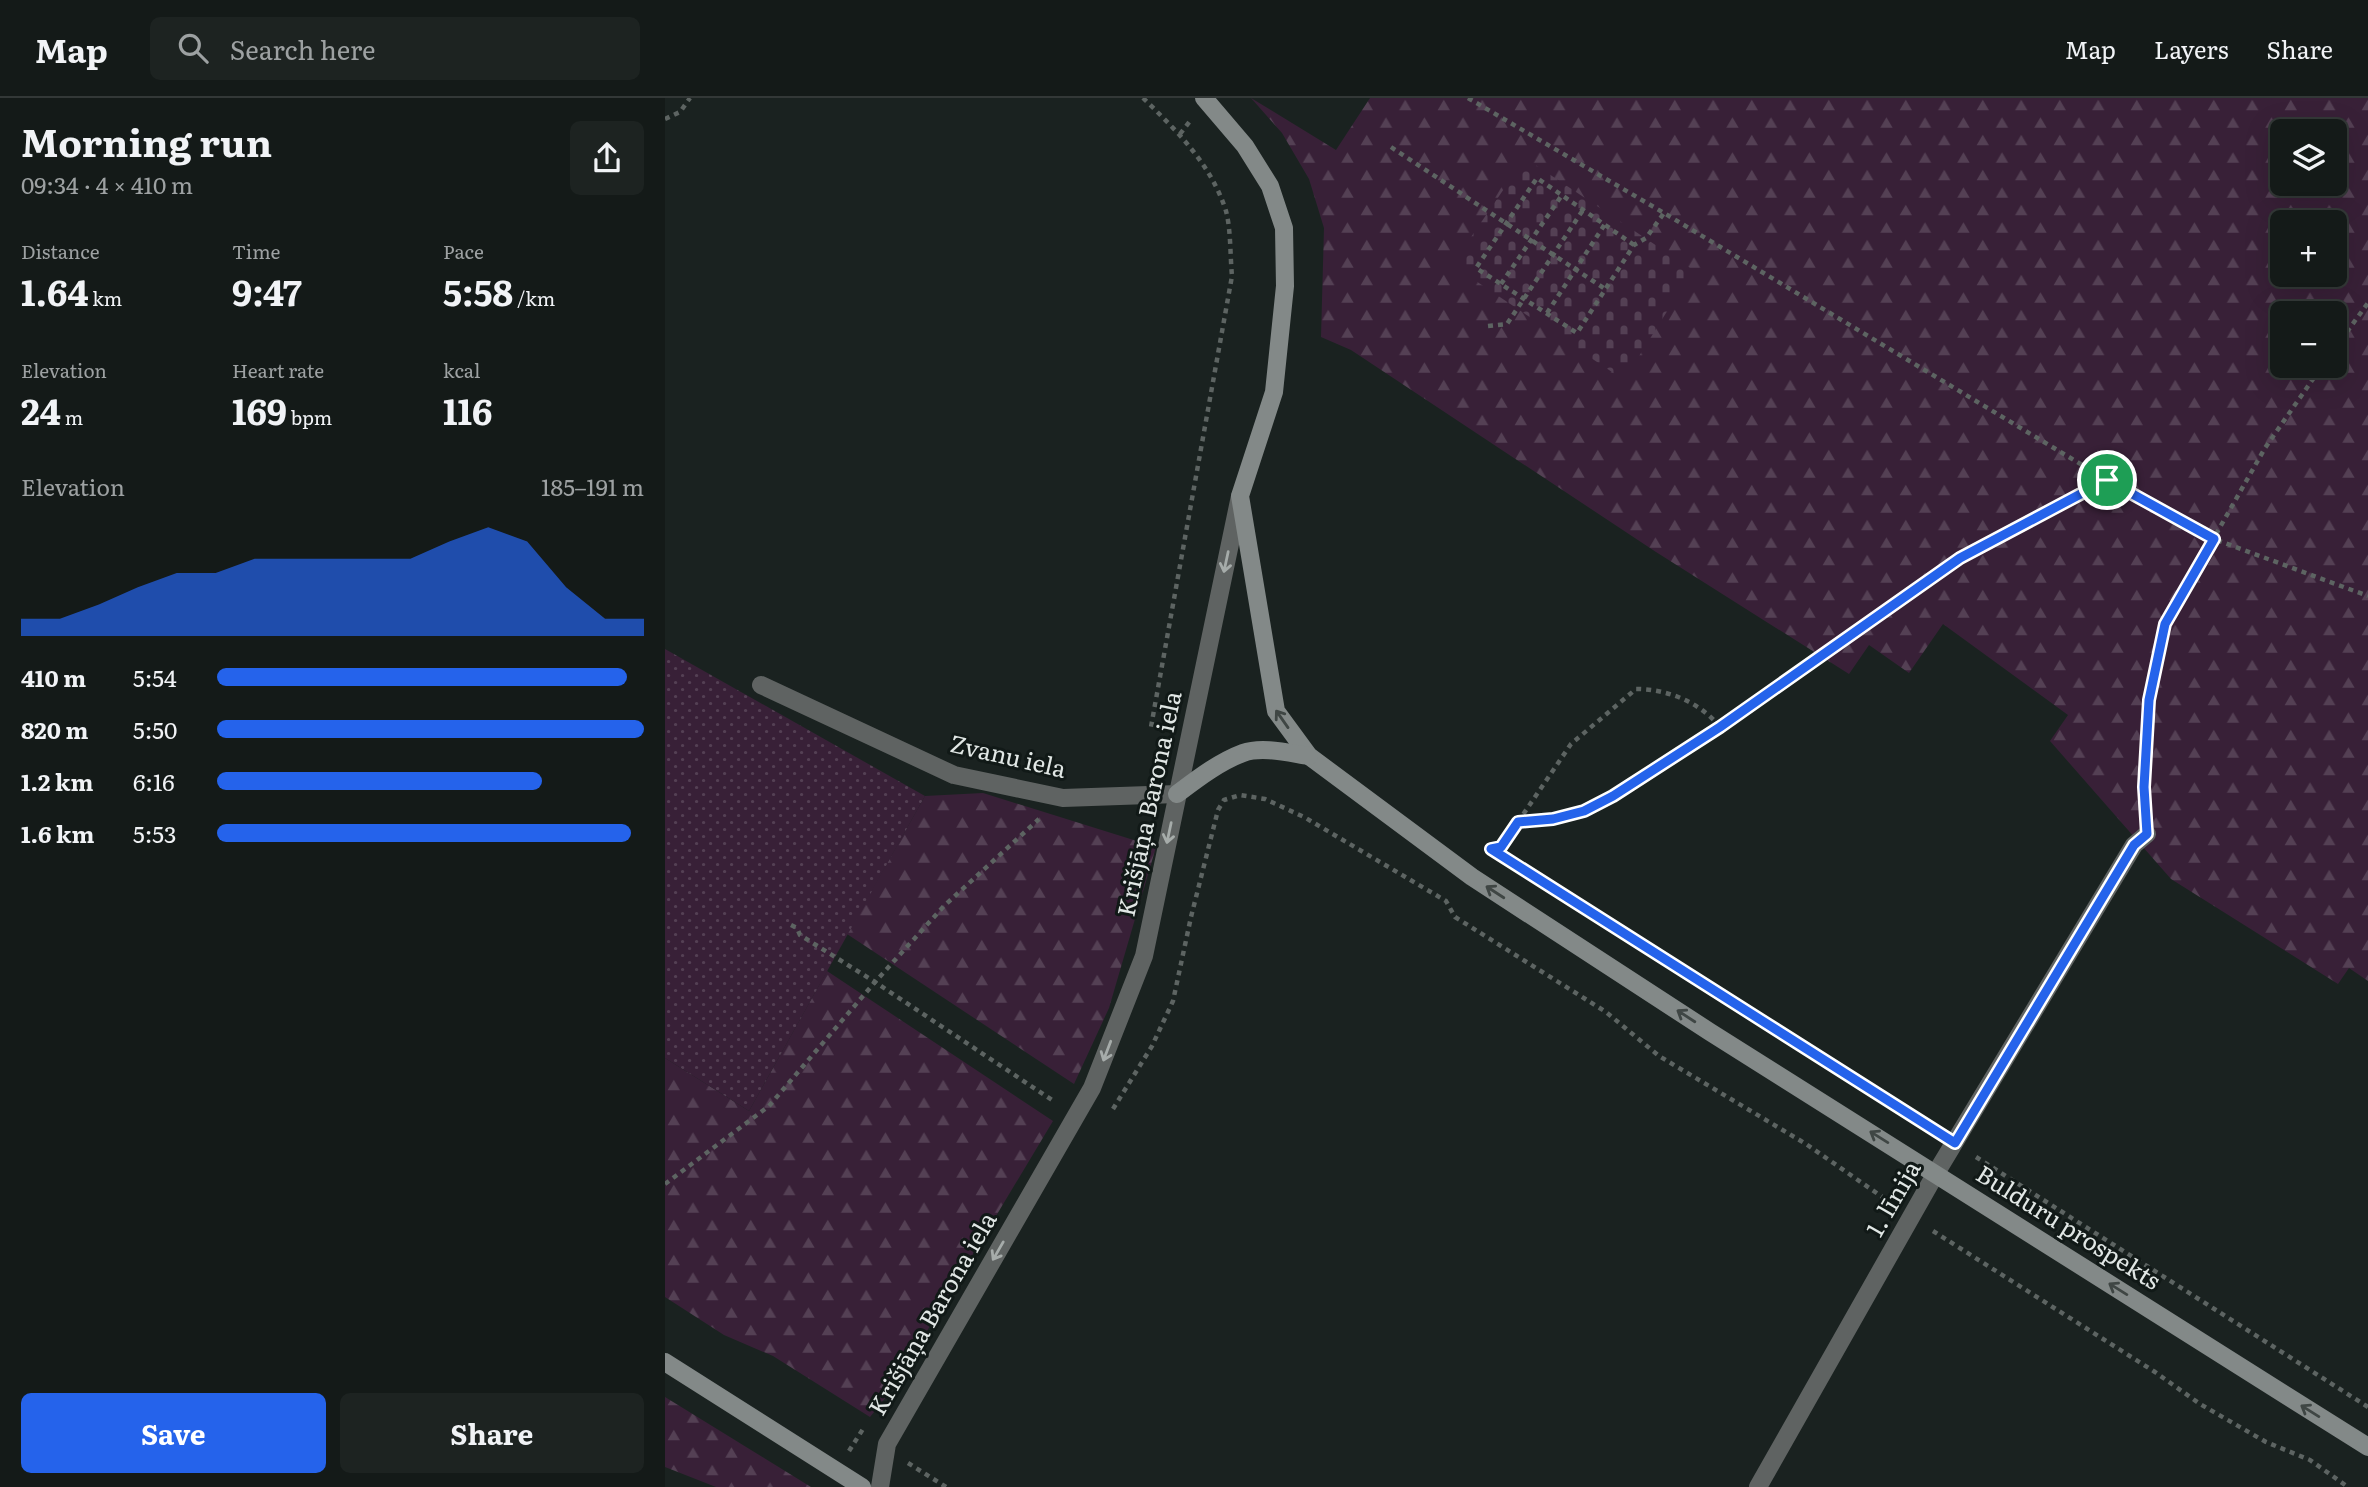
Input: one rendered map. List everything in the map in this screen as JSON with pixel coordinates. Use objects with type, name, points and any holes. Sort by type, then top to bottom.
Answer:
[{"type":"street","name":"Krišjāņa Barona iela","points":[[880,1487],[887,1444],[1092,1088],[1144,956],[1240,496],[1274,392],[1285,286],[1284,228],[1270,186],[1245,146],[1205,99]]},
{"type":"street","name":"Bulduru prospekts","points":[[1240,496],[1276,711],[1309,756],[1472,877],[1710,1032],[2368,1447]]},
{"type":"street","name":"Zvanu iela","points":[[761,685],[954,775],[1063,798],[1177,794]]},
{"type":"street","points":[[1177,794],[1205,773],[1245,752],[1309,756]]},
{"type":"street","name":"1. līnija","points":[[1758,1487],[1936,1173],[2134,845],[2147,834]]},
{"type":"street","points":[[665,1362],[862,1487]]},
{"type":"path","points":[[665,118],[680,112],[690,98]]},
{"type":"path","points":[[1143,98],[1179,134],[1209,172],[1226,212],[1232,276],[1151,727]]},
{"type":"path","points":[[1468,98],[2107,480],[2214,539],[2368,596]]},
{"type":"path","points":[[1391,147],[1605,289]]},
{"type":"path","points":[[1635,245],[1537,178],[1476,268],[1577,333],[1635,245],[1646,238],[1664,213]]},
{"type":"path","points":[[1501,284],[1562,195]]},
{"type":"path","points":[[1488,326],[1507,324],[1583,210]]},
{"type":"path","points":[[1547,313],[1605,224]]},
{"type":"path","points":[[2347,332],[2368,303]]},
{"type":"path","points":[[2147,834],[2144,787],[2149,700],[2165,624],[2265,448],[2314,378]]},
{"type":"path","points":[[1518,822],[1553,819],[1584,811],[1613,796],[1720,727],[1960,558],[2107,480]]},
{"type":"path","points":[[1720,727],[1710,714],[1692,703],[1653,689],[1636,689],[1571,744],[1501,847],[1491,849],[2368,1407]]},
{"type":"path","points":[[1111,1113],[1152,1046],[1173,1000],[1218,810],[1224,800],[1241,795],[1265,799],[1304,817],[1446,901],[1455,917],[1606,1012],[1659,1056],[1806,1144],[1912,1217],[2154,1371],[2200,1404],[2266,1442],[2310,1460],[2348,1487]]},
{"type":"path","points":[[665,1184],[769,1106],[944,906],[1063,798]]},
{"type":"path","points":[[791,925],[797,928],[800,935],[1076,1116]]},
{"type":"path","points":[[887,1444],[902,1459],[946,1487]]},
{"type":"green space","points":[[1251,98],[1336,150],[1370,98],[2368,98],[2368,981],[2349,968],[2338,984],[2171,879],[2050,741],[2068,715],[1943,624],[1909,673],[1869,645],[1849,674],[1656,552],[1351,350],[1321,337],[1324,228],[1309,179],[1282,133]]},
{"type":"green space","points":[[1525,158],[1693,270],[1624,380],[1452,265]]},
{"type":"green space","points":[[665,649],[925,796],[749,1111],[665,1058]]},
{"type":"green space","points":[[983,793],[1156,847],[1109,1008],[1074,1084],[847,934],[925,796]]},
{"type":"green space","points":[[827,971],[1053,1121],[891,1391],[870,1417],[773,1356],[724,1335],[665,1297],[665,1058],[749,1111]]},
{"type":"green space","points":[[665,1397],[811,1487],[716,1487],[665,1467]]},
{"type":"route","points":[[2107,480],[2214,539],[2165,624],[2149,700],[2143,807],[2147,834],[2134,845],[1955,1143],[1491,849],[1501,847],[1518,822],[1553,819],[1584,811],[1613,796],[1720,727],[1960,558],[2107,480]]}]
